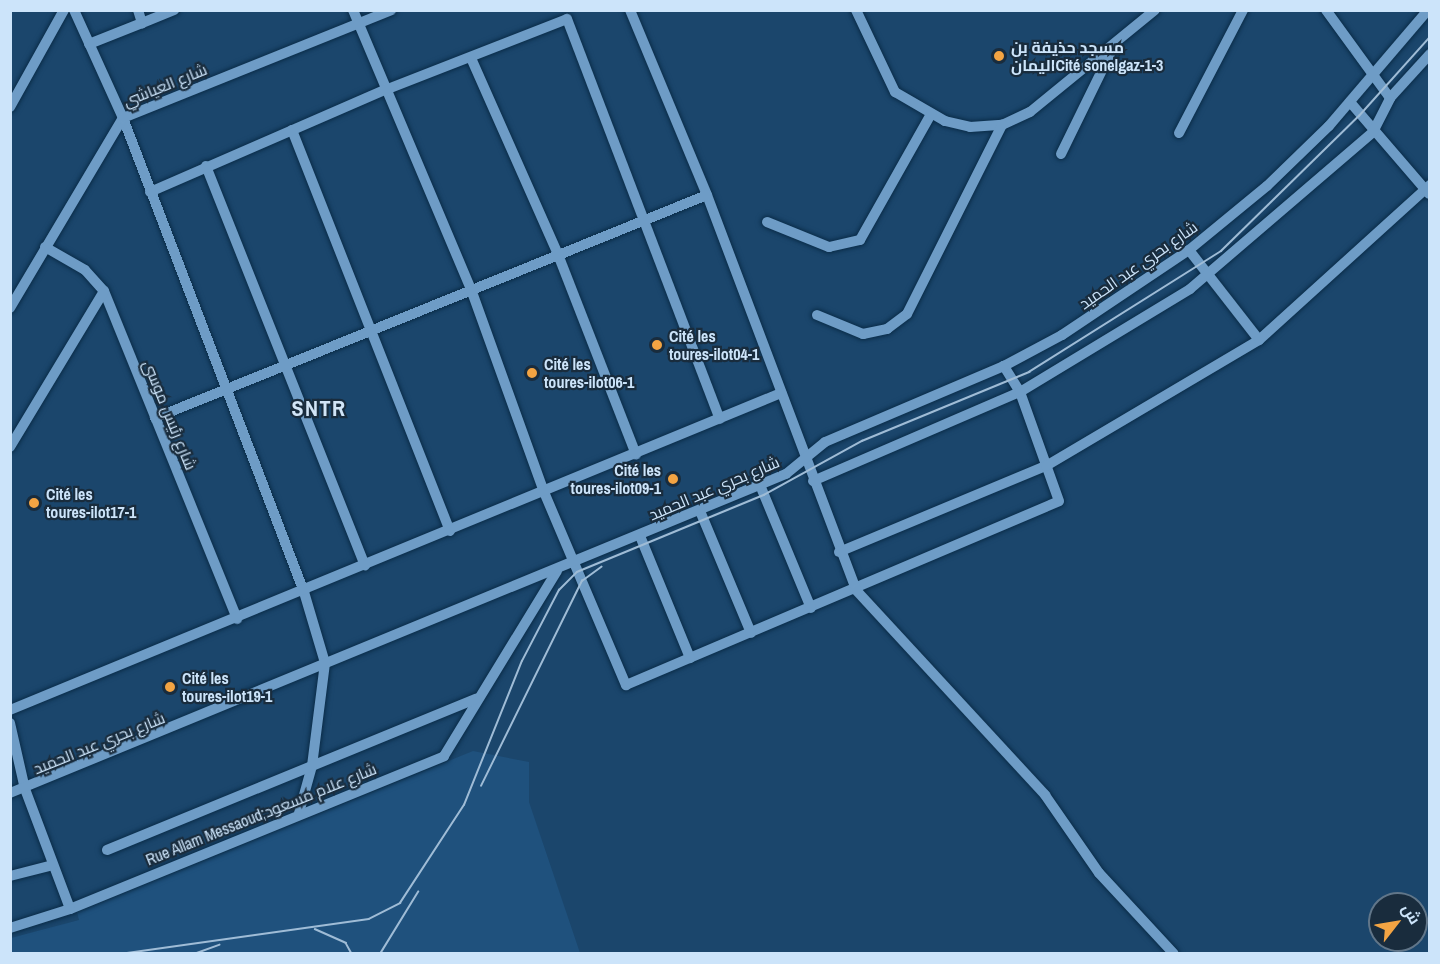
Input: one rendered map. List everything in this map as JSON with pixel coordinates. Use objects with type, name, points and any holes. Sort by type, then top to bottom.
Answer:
[{"type":"street","points":[[10,107],[64,10]]},
{"type":"street","points":[[74,10],[123,118],[304,592],[325,663],[312,766],[299,813]]},
{"type":"street","points":[[138,10],[142,23]]},
{"type":"street","points":[[89,44],[175,10]]},
{"type":"street","points":[[353,10],[472,292],[544,492],[626,685],[856,590],[1059,501],[1020,392],[1005,366]]},
{"type":"street","name":"شارع العياشي","points":[[10,308],[14,294],[123,118],[391,10]]},
{"type":"street","points":[[630,10],[707,195],[839,552],[856,590],[1045,795],[1099,873],[1174,954]]},
{"type":"street","points":[[856,10],[895,92],[931,114],[970,127],[1002,125],[1062,91],[1155,10]]},
{"type":"street","points":[[1179,133],[1243,10]]},
{"type":"street","name":"شارع بحري عبد الحميد","points":[[10,793],[25,789],[325,663],[557,571],[700,511],[795,470],[805,457],[825,442],[1005,366],[1122,299],[1189,250],[1290,165],[1350,102],[1428,10]]},
{"type":"street","points":[[1331,13],[1370,76],[1390,98]]},
{"type":"street","points":[[150,192],[385,90],[567,19],[646,218],[720,419]]},
{"type":"street","points":[[1061,154],[1113,48]]},
{"type":"street","points":[[813,481],[1020,392],[1207,275],[1373,132],[1390,98],[1430,54]]},
{"type":"street","points":[[471,58],[558,257],[636,454]]},
{"type":"street","points":[[839,552],[1046,466],[1259,340],[1428,190],[1373,132],[1350,102]]},
{"type":"street","points":[[767,222],[829,248],[860,240],[931,114]]},
{"type":"street","points":[[817,315],[863,334],[887,329],[907,314],[1002,125]]},
{"type":"street","points":[[292,130],[450,531]]},
{"type":"street","points":[[206,166],[365,566]]},
{"type":"street","points":[[155,418],[369,329],[472,292],[646,218],[707,195]]},
{"type":"street","name":"شارع رئيس موسى","points":[[45,247],[85,270],[104,291],[237,619]]},
{"type":"street","points":[[1189,250],[1259,340]]},
{"type":"street","points":[[10,447],[104,291]]},
{"type":"street","points":[[10,710],[304,592],[781,393]]},
{"type":"street","points":[[760,485],[811,608]]},
{"type":"street","points":[[700,511],[750,633]]},
{"type":"street","points":[[640,536],[690,658]]},
{"type":"street","name":"Rue Allam Messaoud;شارع علام مسعود","points":[[10,928],[70,909],[299,813],[444,756],[476,699],[557,571]]},
{"type":"street","points":[[107,850],[476,699]]},
{"type":"street","points":[[10,723],[25,789],[70,909]]},
{"type":"street","points":[[10,876],[53,865]]},
{"type":"shaded area","points":[[473,751],[529,762],[529,802],[580,953],[11,954],[11,938],[79,920],[77,912]]},
{"type":"tram line","points":[[120,954],[369,919],[400,903],[464,805],[522,661],[559,590],[577,572],[764,495],[862,441],[1029,372],[1221,251],[1359,116],[1430,37]]},
{"type":"tram line","points":[[481,786],[582,581],[601,567]]},
{"type":"tram line","points":[[380,954],[418,892]]},
{"type":"tram line","points":[[315,929],[346,943],[352,954]]},
{"type":"tram line","points":[[194,954],[219,945]]},
{"type":"place","name":"مسجد حذيفة بن اليمانCité sonelgaz-1-3","points":[[999,56]]},
{"type":"place","name":"Cité les toures-ilot04-1","points":[[657,345]]},
{"type":"place","name":"Cité les toures-ilot06-1","points":[[532,373]]},
{"type":"place","name":"Cité les toures-ilot09-1","points":[[673,479]]},
{"type":"place","name":"Cité les toures-ilot17-1","points":[[34,503]]},
{"type":"place","name":"Cité les toures-ilot19-1","points":[[170,687]]},
{"type":"district","name":"SNTR","points":[[319,409]]}]
